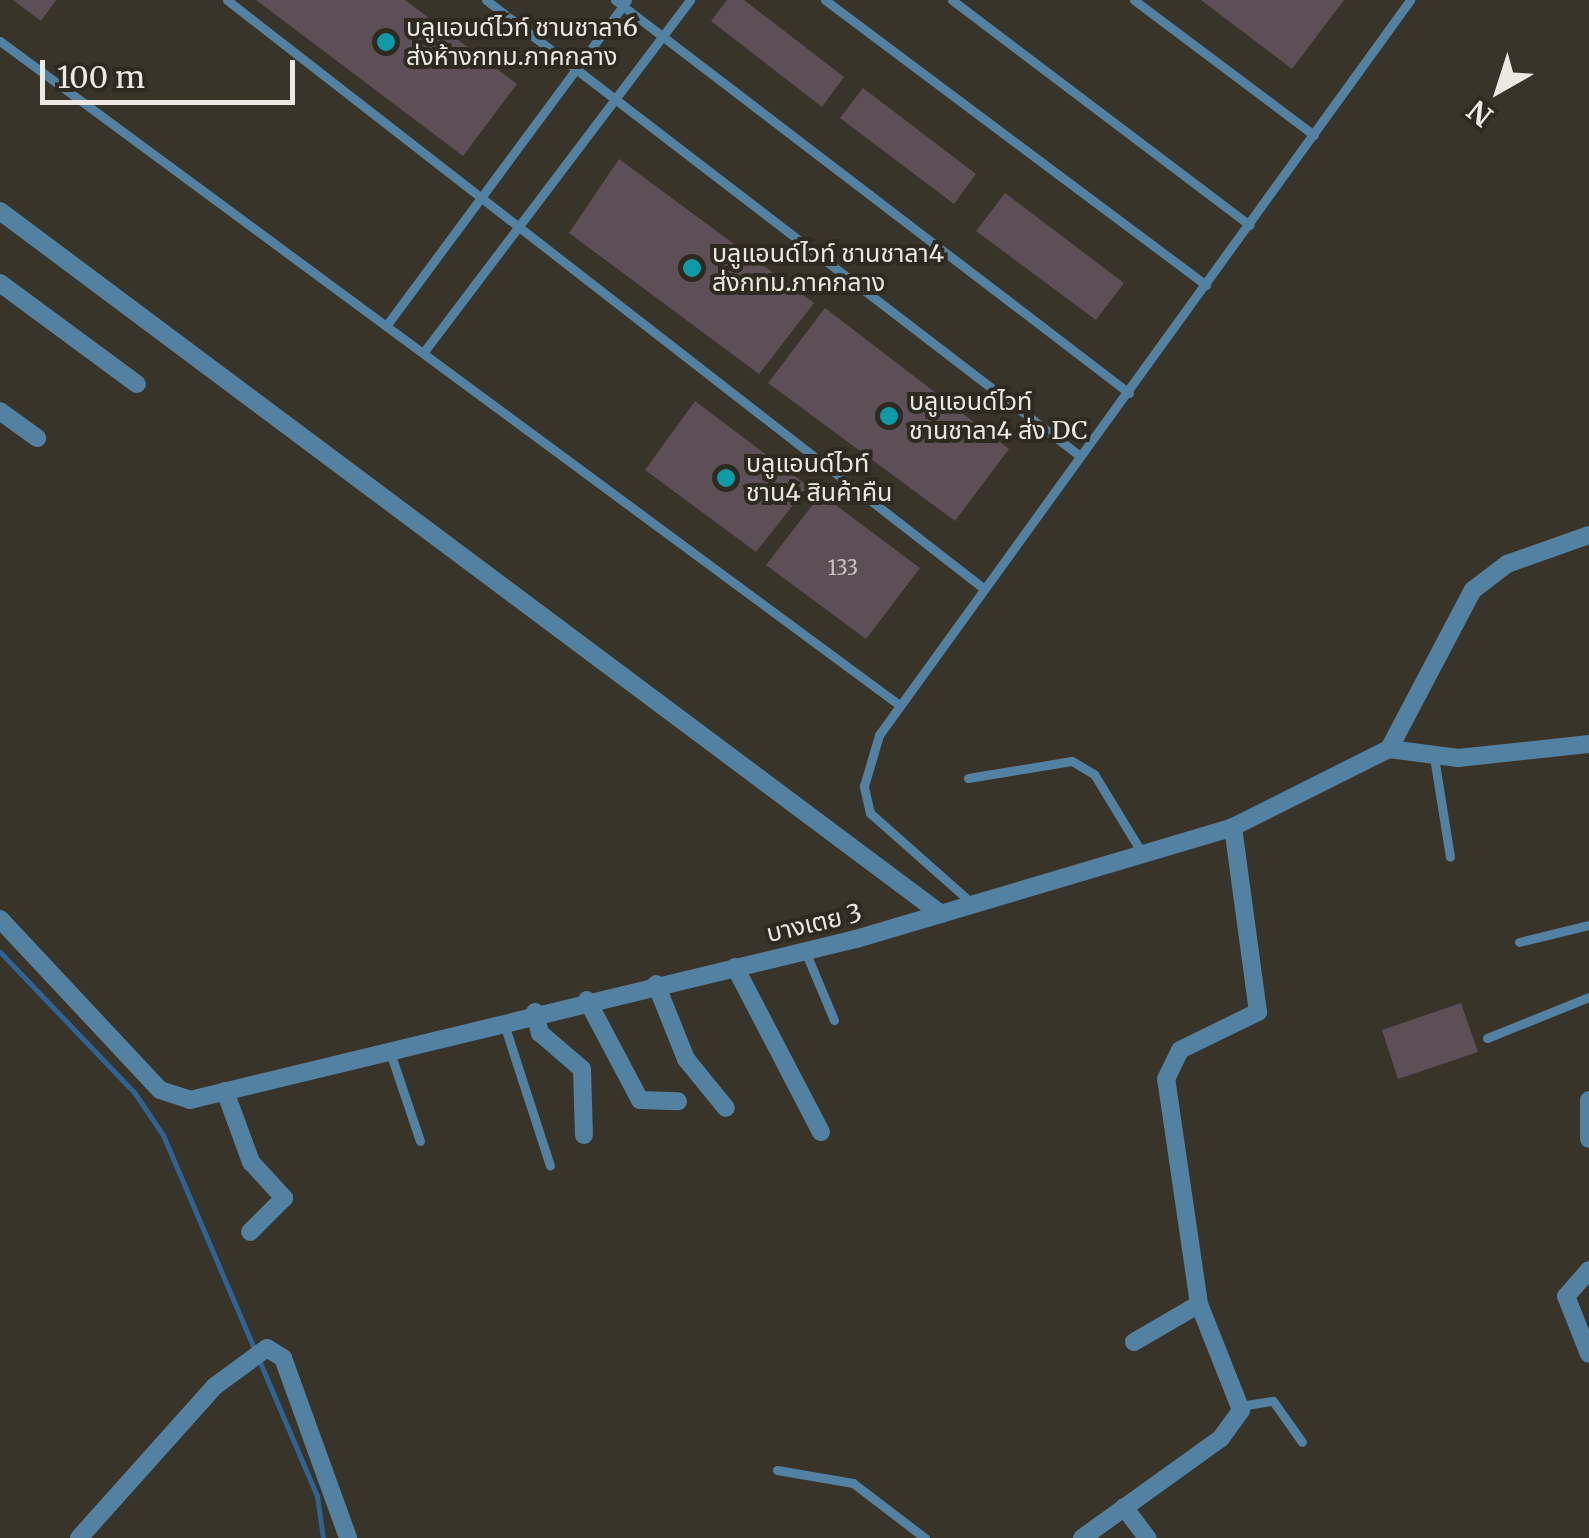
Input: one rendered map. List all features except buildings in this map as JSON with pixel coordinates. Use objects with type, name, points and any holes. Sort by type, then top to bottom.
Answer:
[{"type":"street","points":[[0,211],[941,914]]},
{"type":"street","points":[[3,291],[137,384]]},
{"type":"street","points":[[0,411],[37,438]]},
{"type":"street","points":[[1589,536],[1506,564],[1473,590],[1389,749],[1434,758],[1589,744]]},
{"type":"street","name":"บางเตย 3","points":[[0,919],[160,1090],[190,1100],[503,1019],[805,951],[974,905],[1233,827],[1389,749]]},
{"type":"street","points":[[1082,1538],[1231,1429],[1240,1406],[1199,1304],[1166,1080],[1180,1050],[1258,1012],[1233,827]]},
{"type":"street","points":[[734,967],[821,1132]]},
{"type":"street","points":[[656,984],[686,1059],[726,1108]]},
{"type":"street","points":[[588,1000],[640,1100],[661,1107],[678,1101]]},
{"type":"street","points":[[535,1012],[540,1033],[582,1069],[584,1135]]},
{"type":"street","points":[[225,1091],[251,1162],[284,1198],[250,1232]]},
{"type":"street","points":[[1589,1100],[1589,1139]]},
{"type":"street","points":[[1589,1270],[1566,1296],[1589,1354]]},
{"type":"street","points":[[1134,1342],[1199,1304]]},
{"type":"street","points":[[79,1538],[244,1360],[267,1348],[283,1358],[348,1538]]},
{"type":"street","points":[[1124,1508],[1148,1538]]},
{"type":"lane","points":[[227,0],[522,222],[983,588]]},
{"type":"lane","points":[[486,0],[1080,456]]},
{"type":"lane","points":[[423,353],[690,0]]},
{"type":"lane","points":[[825,0],[1206,285]]},
{"type":"lane","points":[[952,0],[1249,225]]},
{"type":"lane","points":[[1134,0],[1314,135]]},
{"type":"lane","points":[[974,905],[870,813],[868,764],[898,704],[1129,393],[1409,0]]},
{"type":"lane","points":[[386,326],[622,2],[1129,393]]},
{"type":"lane","points":[[0,40],[898,704]]},
{"type":"lane","points":[[1434,758],[1450,857]]},
{"type":"lane","points":[[968,778],[1072,761],[1094,774],[1144,855]]},
{"type":"lane","points":[[1519,942],[1589,926]]},
{"type":"lane","points":[[805,951],[834,1020]]},
{"type":"lane","points":[[1486,1038],[1589,997]]},
{"type":"lane","points":[[503,1019],[550,1166]]},
{"type":"lane","points":[[388,1048],[420,1141]]},
{"type":"lane","points":[[1240,1406],[1273,1401],[1302,1442]]},
{"type":"lane","points":[[777,1470],[853,1482],[924,1538]]},
{"type":"waterway","points":[[0,952],[134,1092],[163,1135],[317,1496],[323,1538]]},
{"type":"place","name":"บลูแอนด์ไวท์ ชานชาลา6 ส่งห้างกทม.ภาคกลาง","points":[[386,42]]},
{"type":"place","name":"บลูแอนด์ไวท์ ชานชาลา4 ส่งกทม.ภาคกลาง","points":[[692,268]]},
{"type":"place","name":"บลูแอนด์ไวท์ ชานชาลา4 ส่ง DC","points":[[889,416]]},
{"type":"place","name":"บลูแอนด์ไวท์ ชาน4 สินค้าคืน","points":[[726,478]]}]
